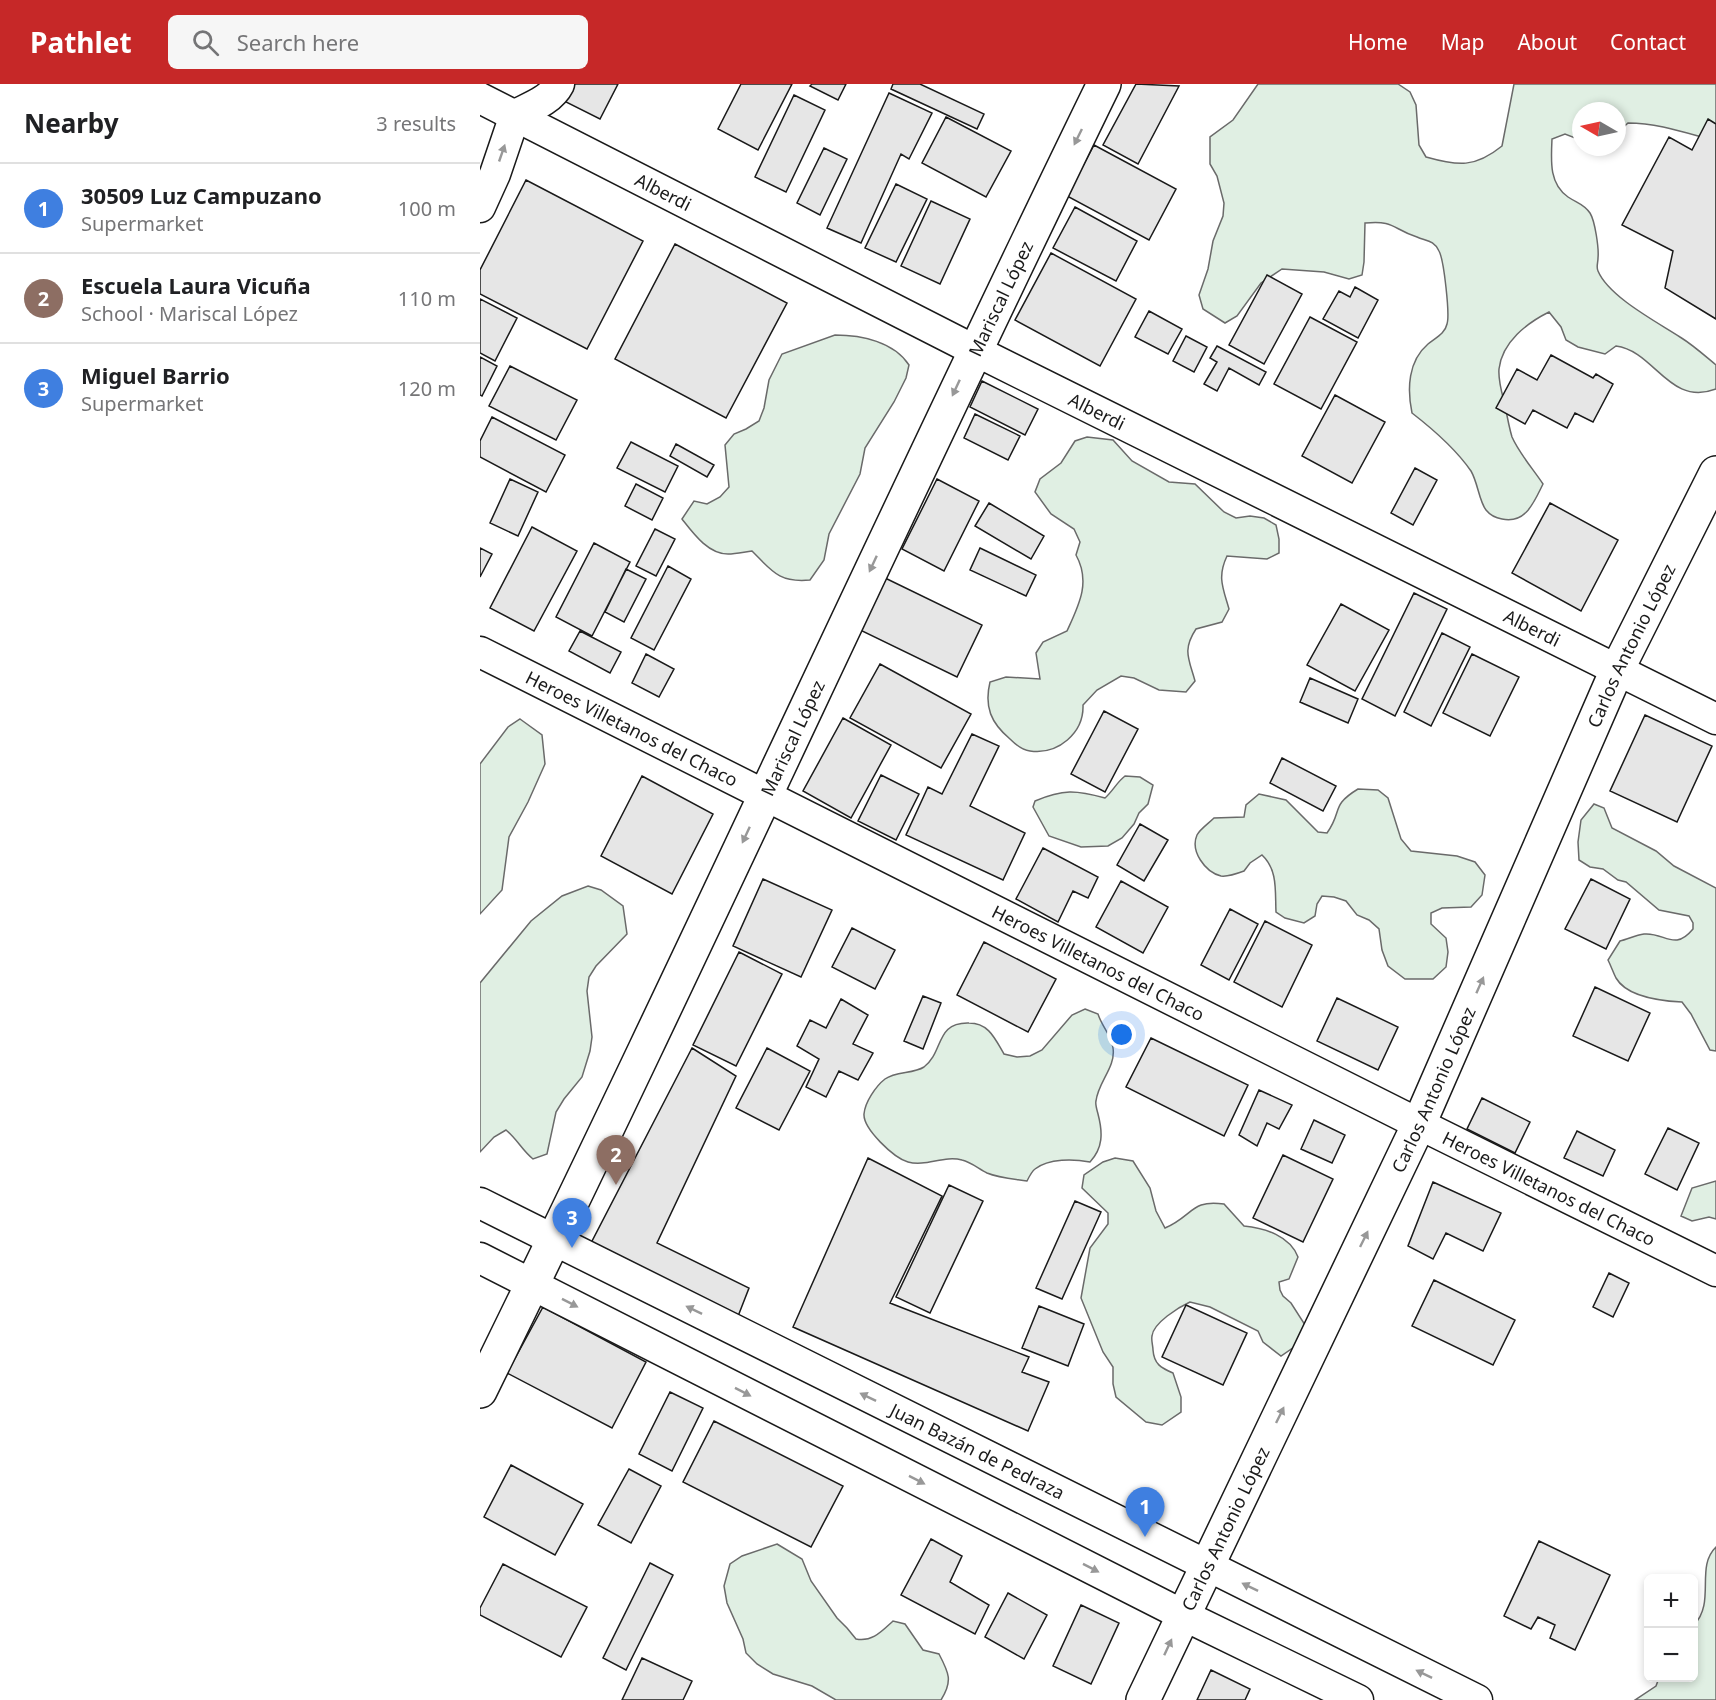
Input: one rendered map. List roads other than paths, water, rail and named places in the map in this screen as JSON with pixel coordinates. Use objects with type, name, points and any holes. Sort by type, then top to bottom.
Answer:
[{"type":"main road","name":"Mariscal López","points":[[480,1391],[555,1240],[974,350],[1104,84]]},
{"type":"main road","name":"Carlos Antonio López","points":[[1143,1700],[1419,1124],[1617,670],[1716,473]]},
{"type":"street","points":[[480,207],[495,174],[515,115],[504,84]]},
{"type":"street","points":[[515,115],[555,92],[559,84]]},
{"type":"street","name":"Alberdi","points":[[480,98],[974,350],[1716,719]]},
{"type":"street","name":"Heroes Villetanos del Chaco","points":[[480,652],[1716,1271]]},
{"type":"street","name":"Juan Bazán de Pedraza","points":[[480,1203],[1477,1700]]},
{"type":"street","points":[[480,1258],[1183,1615],[1358,1700]]},
{"type":"place","name":"Escuela Laura Vicuña","points":[[616,1185]]},
{"type":"place","name":"Miguel Barrio","points":[[572,1248]]},
{"type":"place","name":"30509 Luz Campuzano","points":[[1145,1537]]}]
